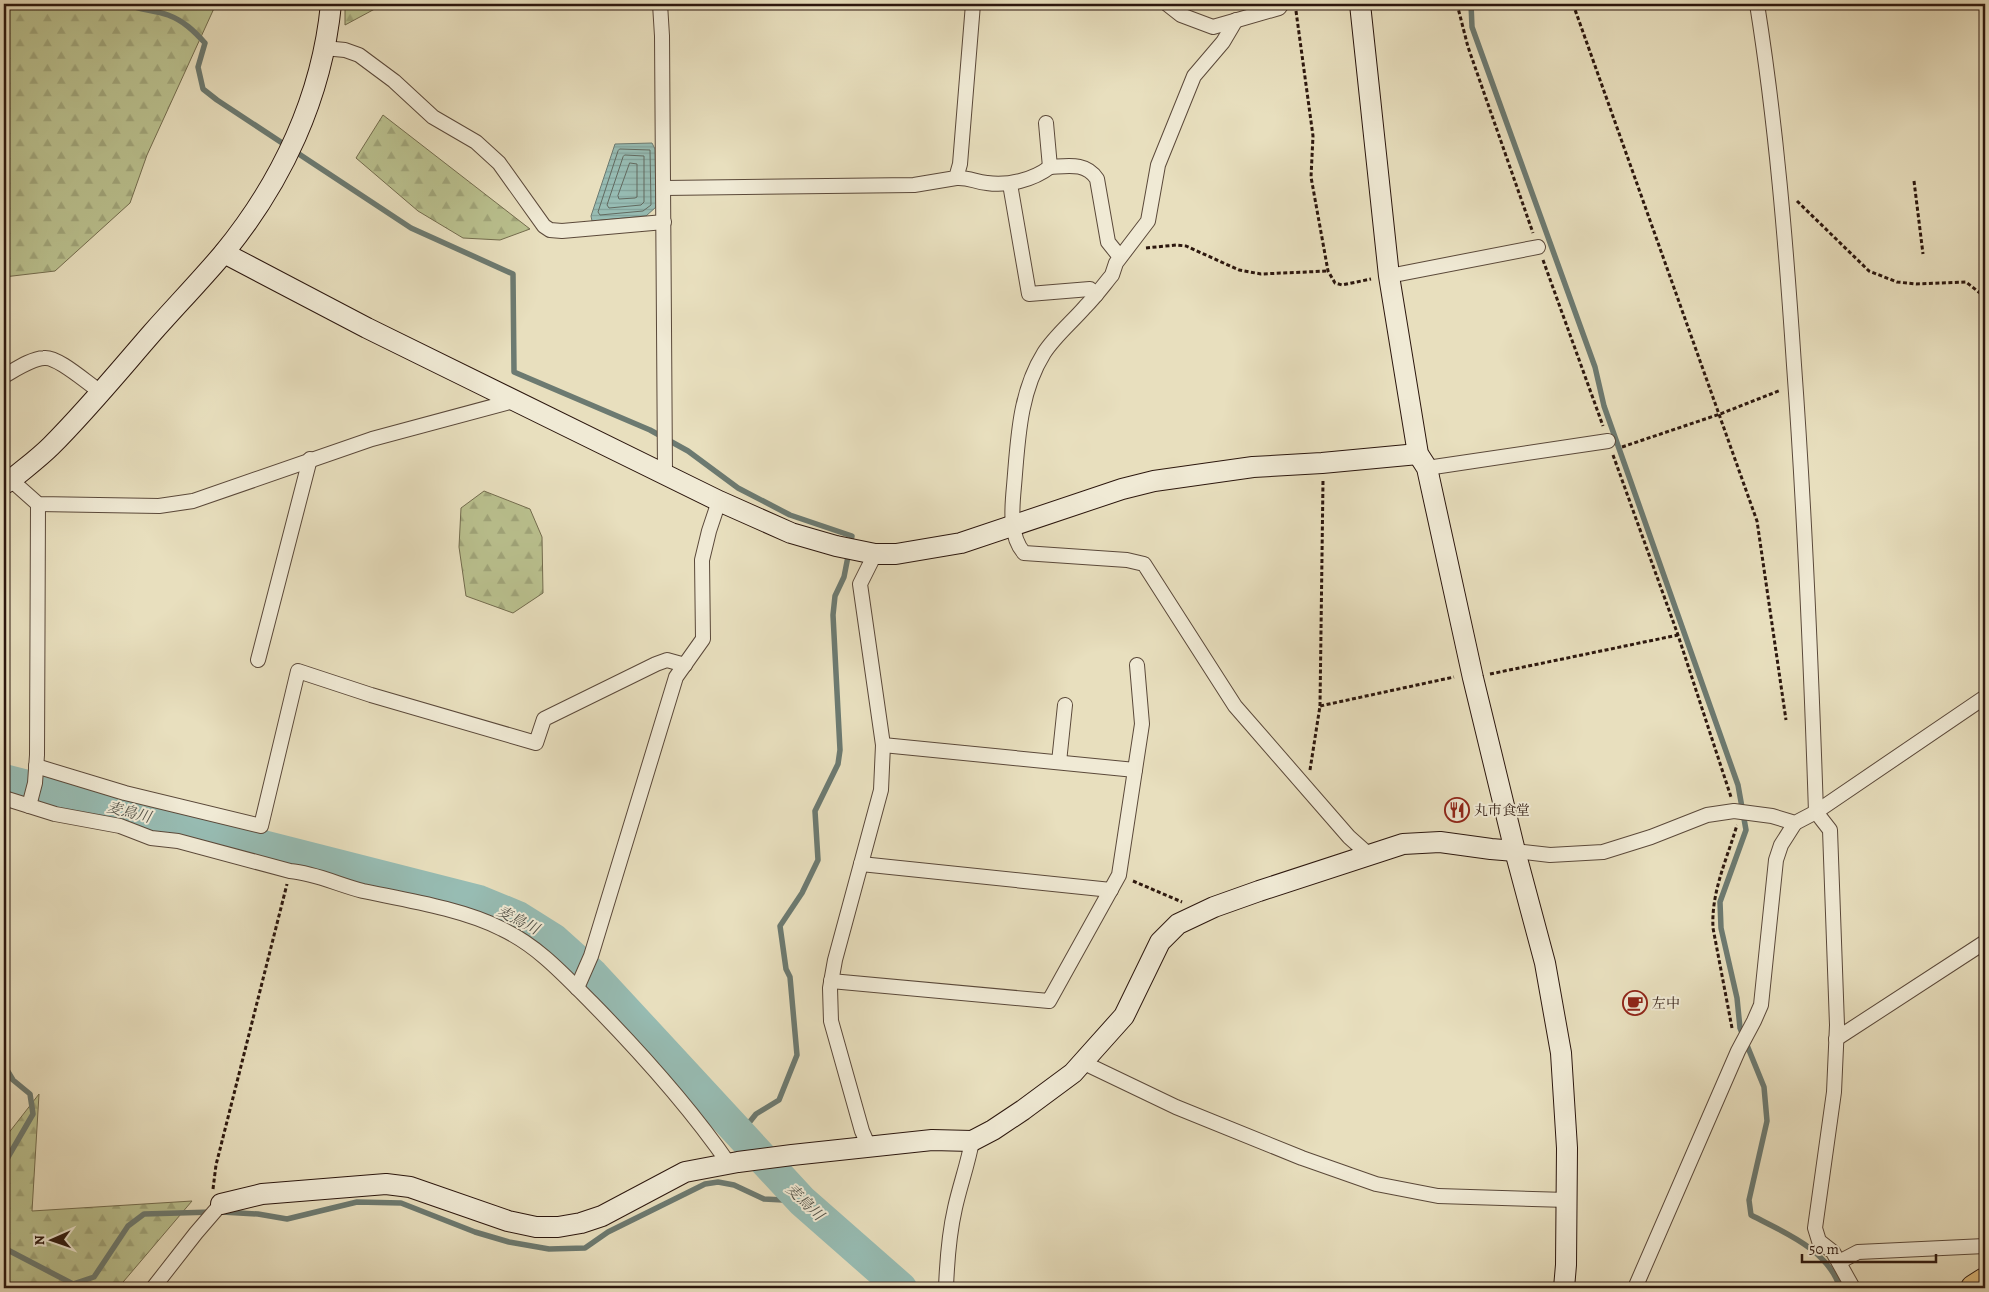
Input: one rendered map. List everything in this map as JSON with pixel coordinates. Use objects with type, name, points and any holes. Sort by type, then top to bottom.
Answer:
[{"type":"highway","points":[[1974,1288],[1985,1281]]},
{"type":"street","points":[[331,4],[324,48],[311,101],[286,159],[269,189],[224,253],[101,392],[50,447],[7,482],[38,504],[159,506],[193,501],[372,439],[517,400]]},
{"type":"street","points":[[660,4],[664,188],[665,473]]},
{"type":"street","points":[[956,178],[960,164],[973,4]]},
{"type":"street","points":[[1167,4],[1181,15],[1213,27],[1279,8],[1282,4]]},
{"type":"street","points":[[1360,4],[1389,276],[1423,461],[1472,676],[1545,963],[1561,1053],[1567,1148],[1566,1265],[1564,1288]]},
{"type":"street","points":[[1757,4],[1770,85],[1781,192],[1796,384],[1805,520],[1816,812],[1830,830],[1836,1039],[1834,1092],[1815,1228],[1819,1241],[1832,1252],[1853,1288]]},
{"type":"street","points":[[1236,20],[1223,42],[1194,76],[1158,165],[1148,221],[1120,257],[1112,275],[1045,352],[1034,372],[1025,396],[1019,427],[1013,495],[1013,527],[1018,547],[1024,552],[1127,560],[1144,564],[1235,706],[1349,837],[1368,854]]},
{"type":"street","points":[[324,48],[345,50],[360,56],[394,81],[432,117],[476,142],[499,163],[538,220],[550,230],[562,231],[664,222]]},
{"type":"street","points":[[1046,123],[1050,168]]},
{"type":"street","points":[[664,188],[914,185],[967,177],[986,183],[1010,184],[1050,168],[1085,168],[1092,171],[1097,179],[1108,242],[1120,257]]},
{"type":"street","points":[[1010,184],[1028,294],[1090,289],[1096,295]]},
{"type":"street","points":[[1389,276],[1538,247]]},
{"type":"street","points":[[224,253],[367,328],[517,400],[719,501],[791,533],[836,546],[875,554],[896,554],[961,543],[1122,489],[1154,481],[1253,467],[1322,463],[1423,461],[1610,446]]},
{"type":"street","points":[[4,376],[44,357],[56,361],[101,392]]},
{"type":"street","points":[[258,660],[310,459]]},
{"type":"street","points":[[577,988],[591,956],[676,677],[703,639],[702,560],[719,501]]},
{"type":"street","points":[[30,806],[35,783],[36,766],[38,504]]},
{"type":"street","points":[[869,1147],[862,1131],[831,1020],[831,981],[880,790],[883,745],[860,584],[875,554]]},
{"type":"street","points":[[36,766],[125,793],[261,826],[298,671],[371,695],[536,743],[544,719],[656,664],[667,660],[685,665]]},
{"type":"street","points":[[831,981],[1049,1001],[1119,875],[1142,724],[1137,665]]},
{"type":"street","points":[[1635,1288],[1739,1048],[1761,1005],[1776,860],[1781,845],[1795,823],[1816,812],[1985,697]]},
{"type":"street","points":[[1058,762],[1066,705]]},
{"type":"street","points":[[883,745],[1135,770]]},
{"type":"street","points":[[4,798],[55,814],[120,826],[151,838],[178,841],[290,871],[303,872],[348,888],[430,905],[501,928],[545,956],[616,1027],[700,1122],[729,1164]]},
{"type":"street","points":[[153,1288],[221,1204],[262,1194],[386,1184],[410,1187],[508,1221],[536,1227],[558,1227],[581,1223],[602,1216],[685,1172],[729,1164],[932,1140],[972,1141],[993,1130],[1023,1110],[1073,1072],[1124,1016],[1160,942],[1178,924],[1259,891],[1403,844],[1440,842],[1491,850],[1550,855],[1603,852],[1651,837],[1707,814],[1737,811],[1756,813],[1795,823]]},
{"type":"street","points":[[860,864],[1111,890]]},
{"type":"street","points":[[1836,1039],[1985,942]]},
{"type":"street","points":[[1082,1062],[1185,1110],[1302,1158],[1376,1184],[1438,1196],[1567,1200]]},
{"type":"street","points":[[946,1288],[947,1259],[954,1208],[972,1141]]},
{"type":"street","points":[[1838,1262],[1858,1252],[1985,1246]]},
{"type":"path","points":[[1292,4],[1296,10],[1313,136],[1312,176],[1328,271],[1335,283],[1342,285],[1389,276]]},
{"type":"path","points":[[1457,4],[1468,47],[1678,635],[1737,811],[1737,825],[1714,898],[1712,912],[1713,928],[1739,1048]]},
{"type":"path","points":[[1574,4],[1758,521],[1786,720]]},
{"type":"path","points":[[1914,182],[1923,254]]},
{"type":"path","points":[[1781,192],[1789,193],[1869,271],[1897,282],[1916,284],[1966,282],[1985,297]]},
{"type":"path","points":[[1129,244],[1143,248],[1176,245],[1192,248],[1239,270],[1262,274],[1328,271]]},
{"type":"path","points":[[1610,446],[1720,414],[1796,384]]},
{"type":"path","points":[[1300,781],[1310,773],[1320,706],[1322,463]]},
{"type":"path","points":[[1320,706],[1678,635]]},
{"type":"path","points":[[221,1204],[213,1191],[216,1165],[290,871]]},
{"type":"path","points":[[1119,875],[1182,902],[1195,916]]},
{"type":"green space","points":[[4,4],[216,4],[147,155],[130,203],[55,271],[4,277]]},
{"type":"green space","points":[[345,4],[384,4],[345,25]]},
{"type":"green space","points":[[383,115],[530,229],[500,240],[463,238],[418,211],[356,158]]},
{"type":"green space","points":[[484,491],[530,509],[542,537],[543,593],[513,613],[466,596],[459,547],[461,508]]},
{"type":"green space","points":[[39,1094],[32,1211],[192,1201],[118,1288],[4,1288],[4,1139]]},
{"type":"water","points":[[652,143],[655,149],[656,207],[646,216],[592,221],[591,216],[615,144]]},
{"type":"waterway","points":[[126,4],[174,17],[205,43],[198,67],[203,89],[217,100],[411,228],[513,274],[514,372],[650,430],[688,451],[738,488],[790,515],[852,536],[844,577],[835,596],[833,615],[840,750],[838,764],[815,811],[818,860],[802,893],[780,926],[786,969],[790,977],[797,1055],[779,1100],[756,1114],[740,1134]]},
{"type":"waterway","points":[[1471,4],[1472,27],[1595,367],[1604,406],[1738,785],[1746,830],[1720,902],[1721,928],[1737,998],[1740,1028],[1764,1087],[1767,1121],[1749,1200],[1751,1215],[1790,1235],[1815,1252],[1834,1274],[1840,1288]]},
{"type":"waterway","name":"麦鳥川","points":[[4,780],[479,901],[518,917],[553,939],[593,975],[802,1201],[901,1288]]},
{"type":"waterway","points":[[4,1065],[13,1080],[30,1094],[33,1114],[4,1164]]},
{"type":"waterway","points":[[222,1212],[258,1214],[287,1219],[357,1202],[401,1203],[475,1232],[509,1242],[549,1249],[585,1248],[608,1232],[705,1184],[718,1182],[734,1185],[764,1199],[802,1201]]},
{"type":"waterway","points":[[4,1248],[73,1284],[94,1277],[128,1226],[144,1214],[213,1212]]},
{"type":"place","name":"丸市食堂","points":[[1457,810]]},
{"type":"place","name":"左中","points":[[1635,1003]]}]
